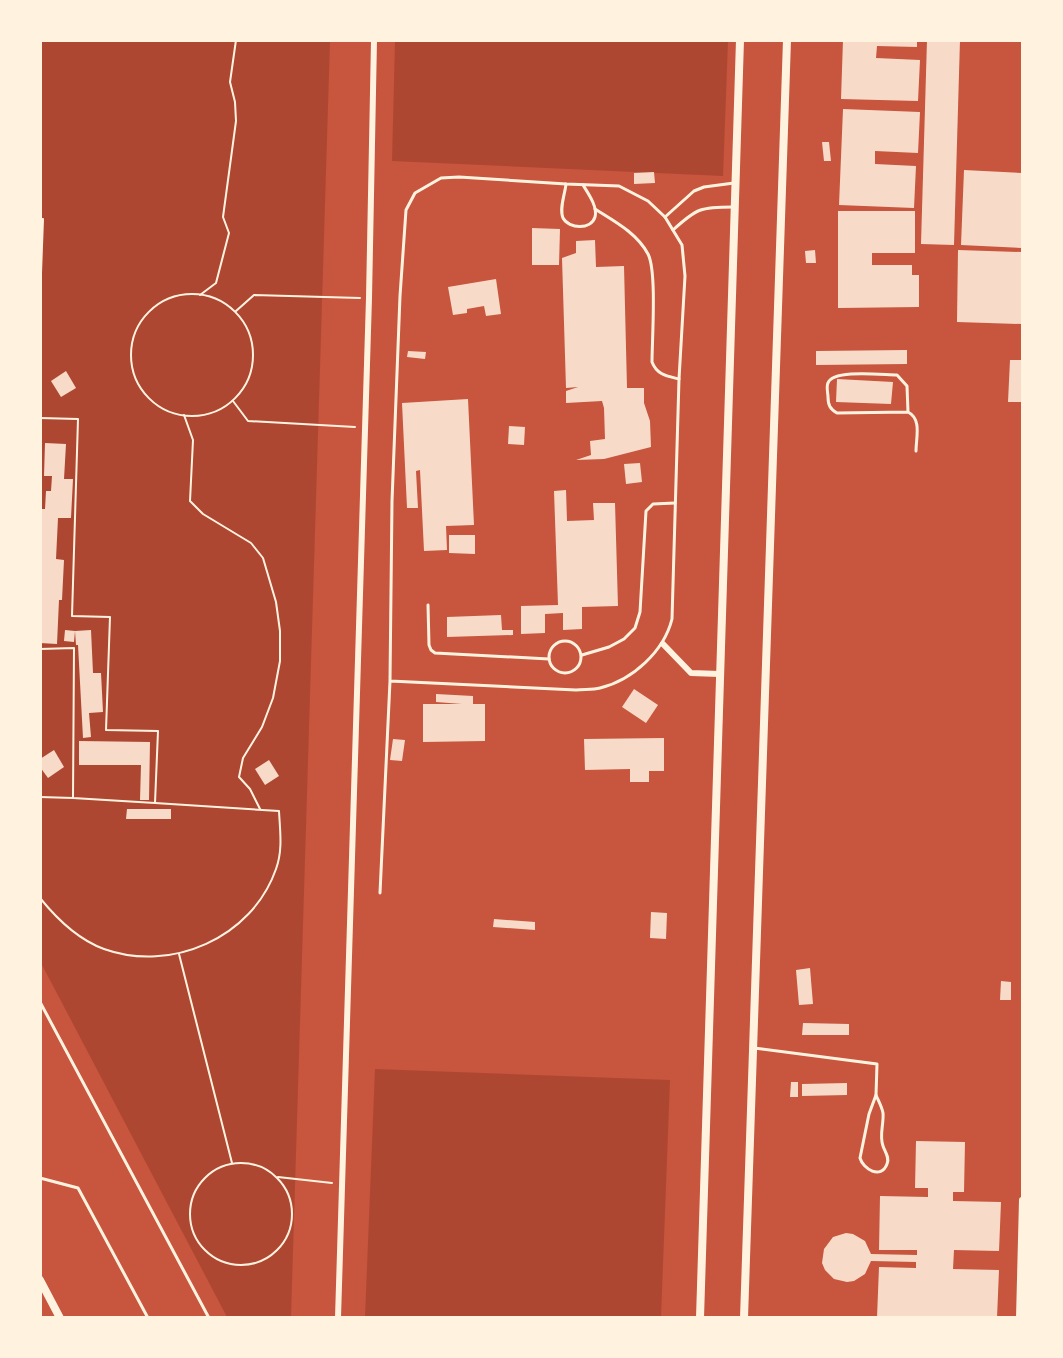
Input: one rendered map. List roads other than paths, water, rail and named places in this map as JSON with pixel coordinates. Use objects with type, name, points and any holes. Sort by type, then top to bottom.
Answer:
[{"type":"street","points":[[338,1317],[369,298],[374,40]]},
{"type":"street","points":[[700,1317],[740,40]]},
{"type":"street","points":[[744,1317],[787,40]]},
{"type":"street","points":[[663,644],[691,673],[720,674]]},
{"type":"street","points":[[1019,1317],[1023,1200]]},
{"type":"street","points":[[40,1281],[60,1317]]},
{"type":"lane","points":[[380,893],[390,681],[392,501],[400,297],[406,210],[416,193],[441,178],[459,177],[619,186],[648,201],[665,217],[682,245],[685,276],[679,379],[672,619],[669,633],[663,644],[645,663],[626,677],[601,688],[576,690],[390,681]]},
{"type":"lane","points":[[665,217],[694,191],[704,187],[736,182]]},
{"type":"lane","points":[[566,184],[561,210],[567,223],[578,227],[592,222],[595,217],[595,209],[584,185]]},
{"type":"lane","points":[[673,230],[691,214],[707,207],[735,207]]},
{"type":"lane","points":[[595,209],[634,235],[648,254],[653,273],[652,362],[661,374],[679,379]]},
{"type":"lane","points":[[908,412],[907,387],[897,375],[841,374],[832,378],[828,383],[828,402],[833,411],[837,413],[908,412],[914,415],[917,422],[916,451]]},
{"type":"lane","points":[[582,655],[609,648],[624,639],[635,628],[640,612],[646,511],[653,504],[676,503]]},
{"type":"lane","points":[[428,605],[429,645],[435,653],[549,659]]},
{"type":"lane","points":[[567,641],[574,643],[582,655],[577,669],[563,674],[551,666],[549,659],[549,652],[554,646],[567,641]]},
{"type":"lane","points":[[40,1002],[209,1317]]},
{"type":"lane","points":[[752,1048],[877,1064],[876,1095],[869,1114],[860,1158],[867,1170],[875,1172],[887,1166],[888,1160],[882,1144],[883,1112],[876,1095]]},
{"type":"lane","points":[[40,1178],[78,1188],[148,1317]]}]
